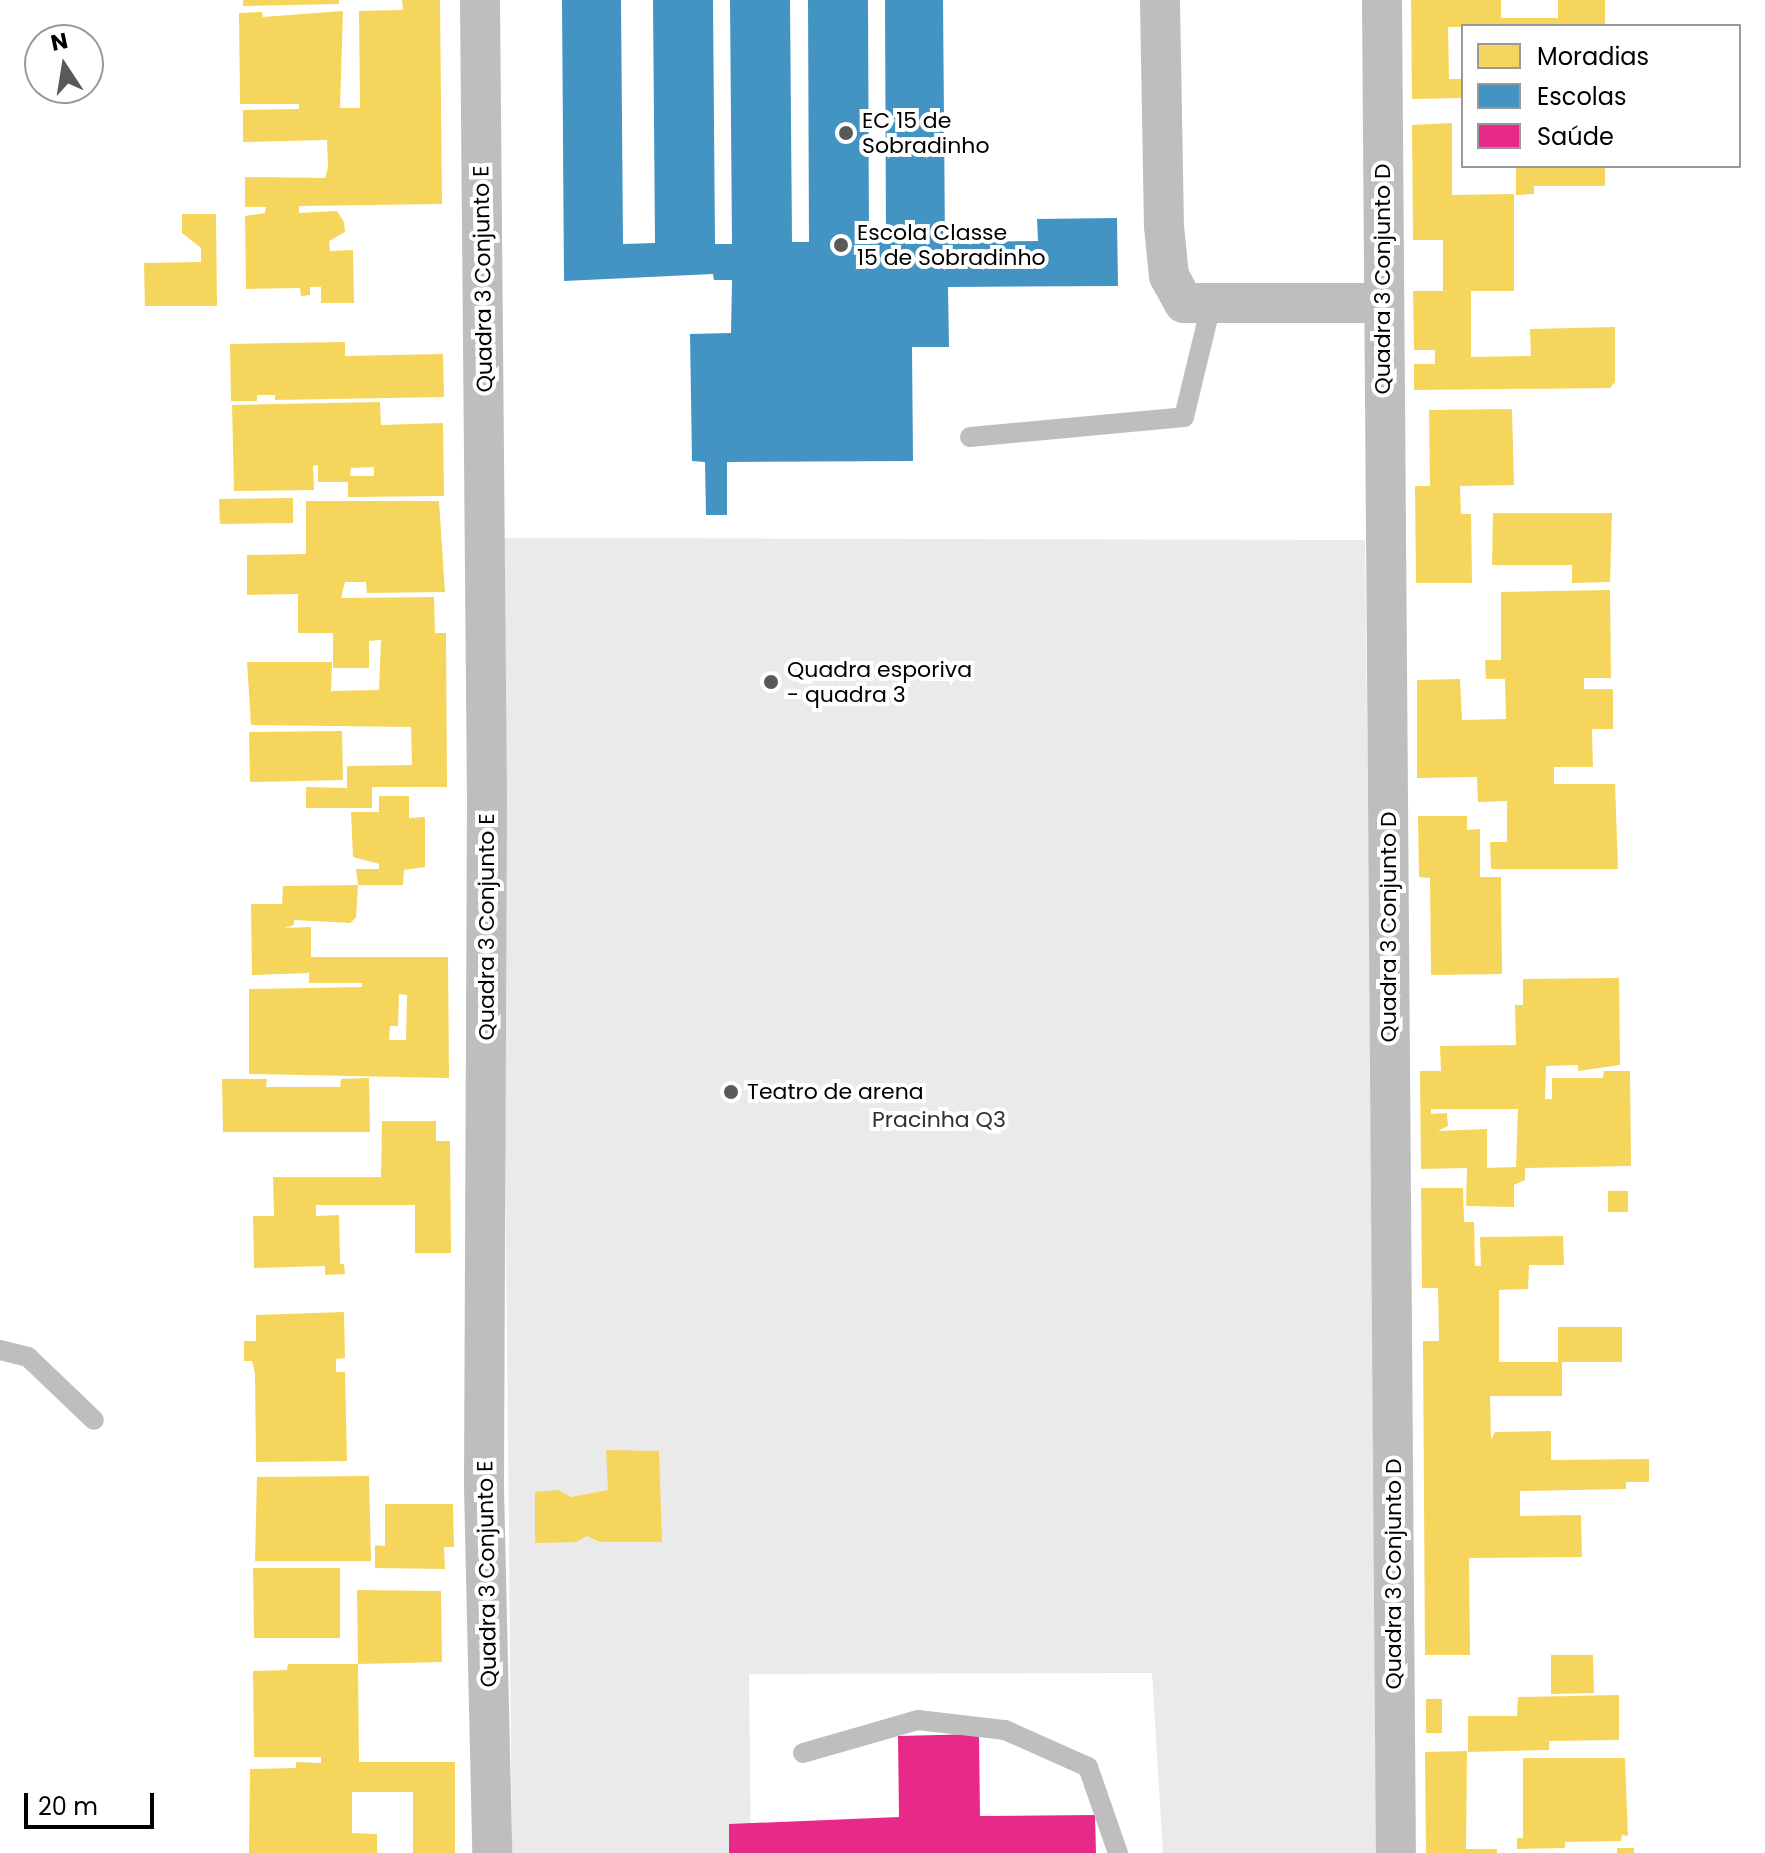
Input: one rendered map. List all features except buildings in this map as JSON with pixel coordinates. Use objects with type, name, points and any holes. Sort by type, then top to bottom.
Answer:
[{"type":"street","name":"Quadra 3 Conjunto E","points":[[480,0],[487,782],[484,1487],[492,1853]]},
{"type":"street","points":[[1160,0],[1169,276],[1184,303],[1383,303]]},
{"type":"street","name":"Quadra 3 Conjunto D","points":[[1382,0],[1396,1853]]},
{"type":"lane","points":[[970,437],[1184,417],[1212,301]]},
{"type":"lane","points":[[0,1350],[28,1357],[94,1420]]},
{"type":"lane","points":[[803,1753],[918,1720],[1005,1730],[1088,1767],[1118,1853]]},
{"type":"green space","name":"Pracinha Q3","points":[[499,538],[1365,540],[1380,1853],[1163,1853],[1152,1673],[749,1674],[751,1853],[512,1853]]},
{"type":"place","name":"EC 15 de Sobradinho","points":[[846,133]]},
{"type":"place","name":"Escola Classe 15 de Sobradinho","points":[[841,245]]},
{"type":"place","name":"Quadra esporiva - quadra 3","points":[[771,682]]},
{"type":"place","name":"Teatro de arena","points":[[731,1092]]}]
